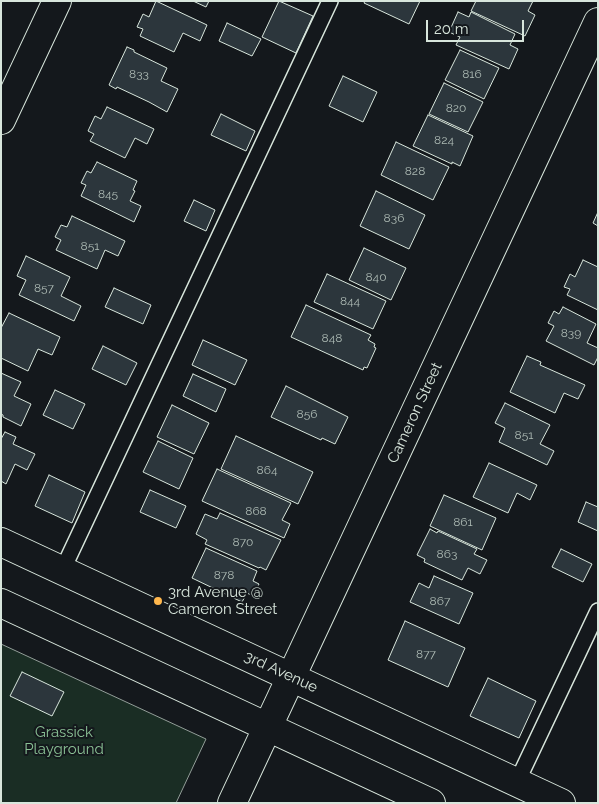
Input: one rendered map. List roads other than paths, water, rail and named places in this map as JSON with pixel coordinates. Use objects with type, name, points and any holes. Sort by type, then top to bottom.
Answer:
[{"type":"street","points":[[1,120],[57,1]]},
{"type":"street","name":"Cameron Street","points":[[232,803],[598,22]]},
{"type":"street","name":"3rd Avenue","points":[[1,542],[561,803]]},
{"type":"street","points":[[1,603],[431,803]]},
{"type":"lane","points":[[62,571],[330,1]]},
{"type":"lane","points":[[517,782],[598,611]]},
{"type":"place","name":"3rd Avenue @ Cameron Street","points":[[158,601]]},
{"type":"park label","name":"Grassick Playground","points":[[64,740]]}]
